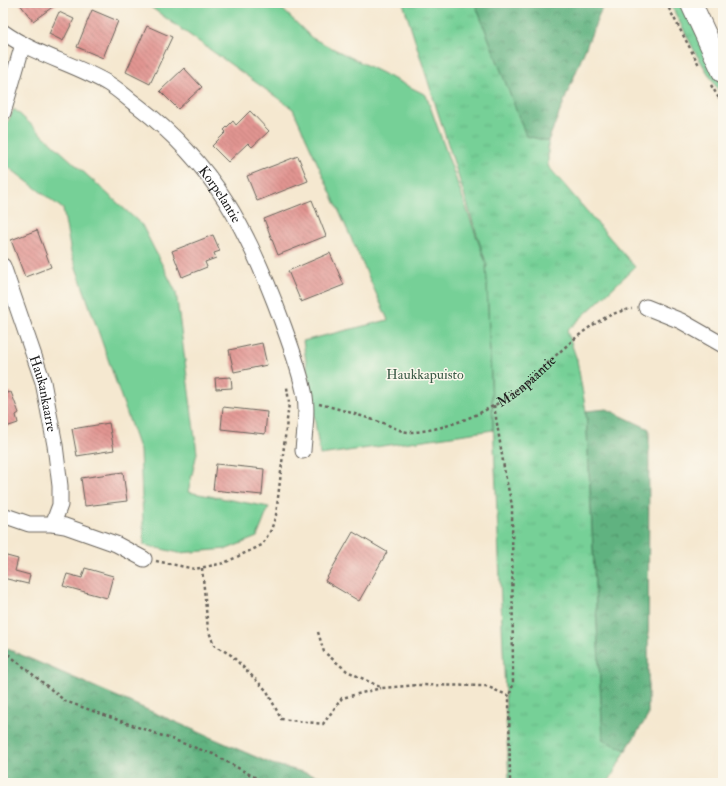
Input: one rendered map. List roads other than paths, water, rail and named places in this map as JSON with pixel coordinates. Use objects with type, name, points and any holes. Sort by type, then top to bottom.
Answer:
[{"type":"street","points":[[691,3],[716,76]]},
{"type":"street","name":"Korpelantie","points":[[3,32],[23,44],[109,84],[163,125],[196,159],[224,196],[248,239],[264,276],[297,363],[306,403],[303,451]]},
{"type":"street","points":[[3,113],[23,44]]},
{"type":"street","name":"Haukankaarre","points":[[3,266],[43,382],[55,445],[60,486],[60,505],[53,524]]},
{"type":"street","points":[[646,307],[681,321],[723,345]]},
{"type":"street","points":[[3,515],[28,524],[53,524],[116,544],[144,559]]},
{"type":"park label","name":"Haukkapuisto","points":[[425,374]]}]
